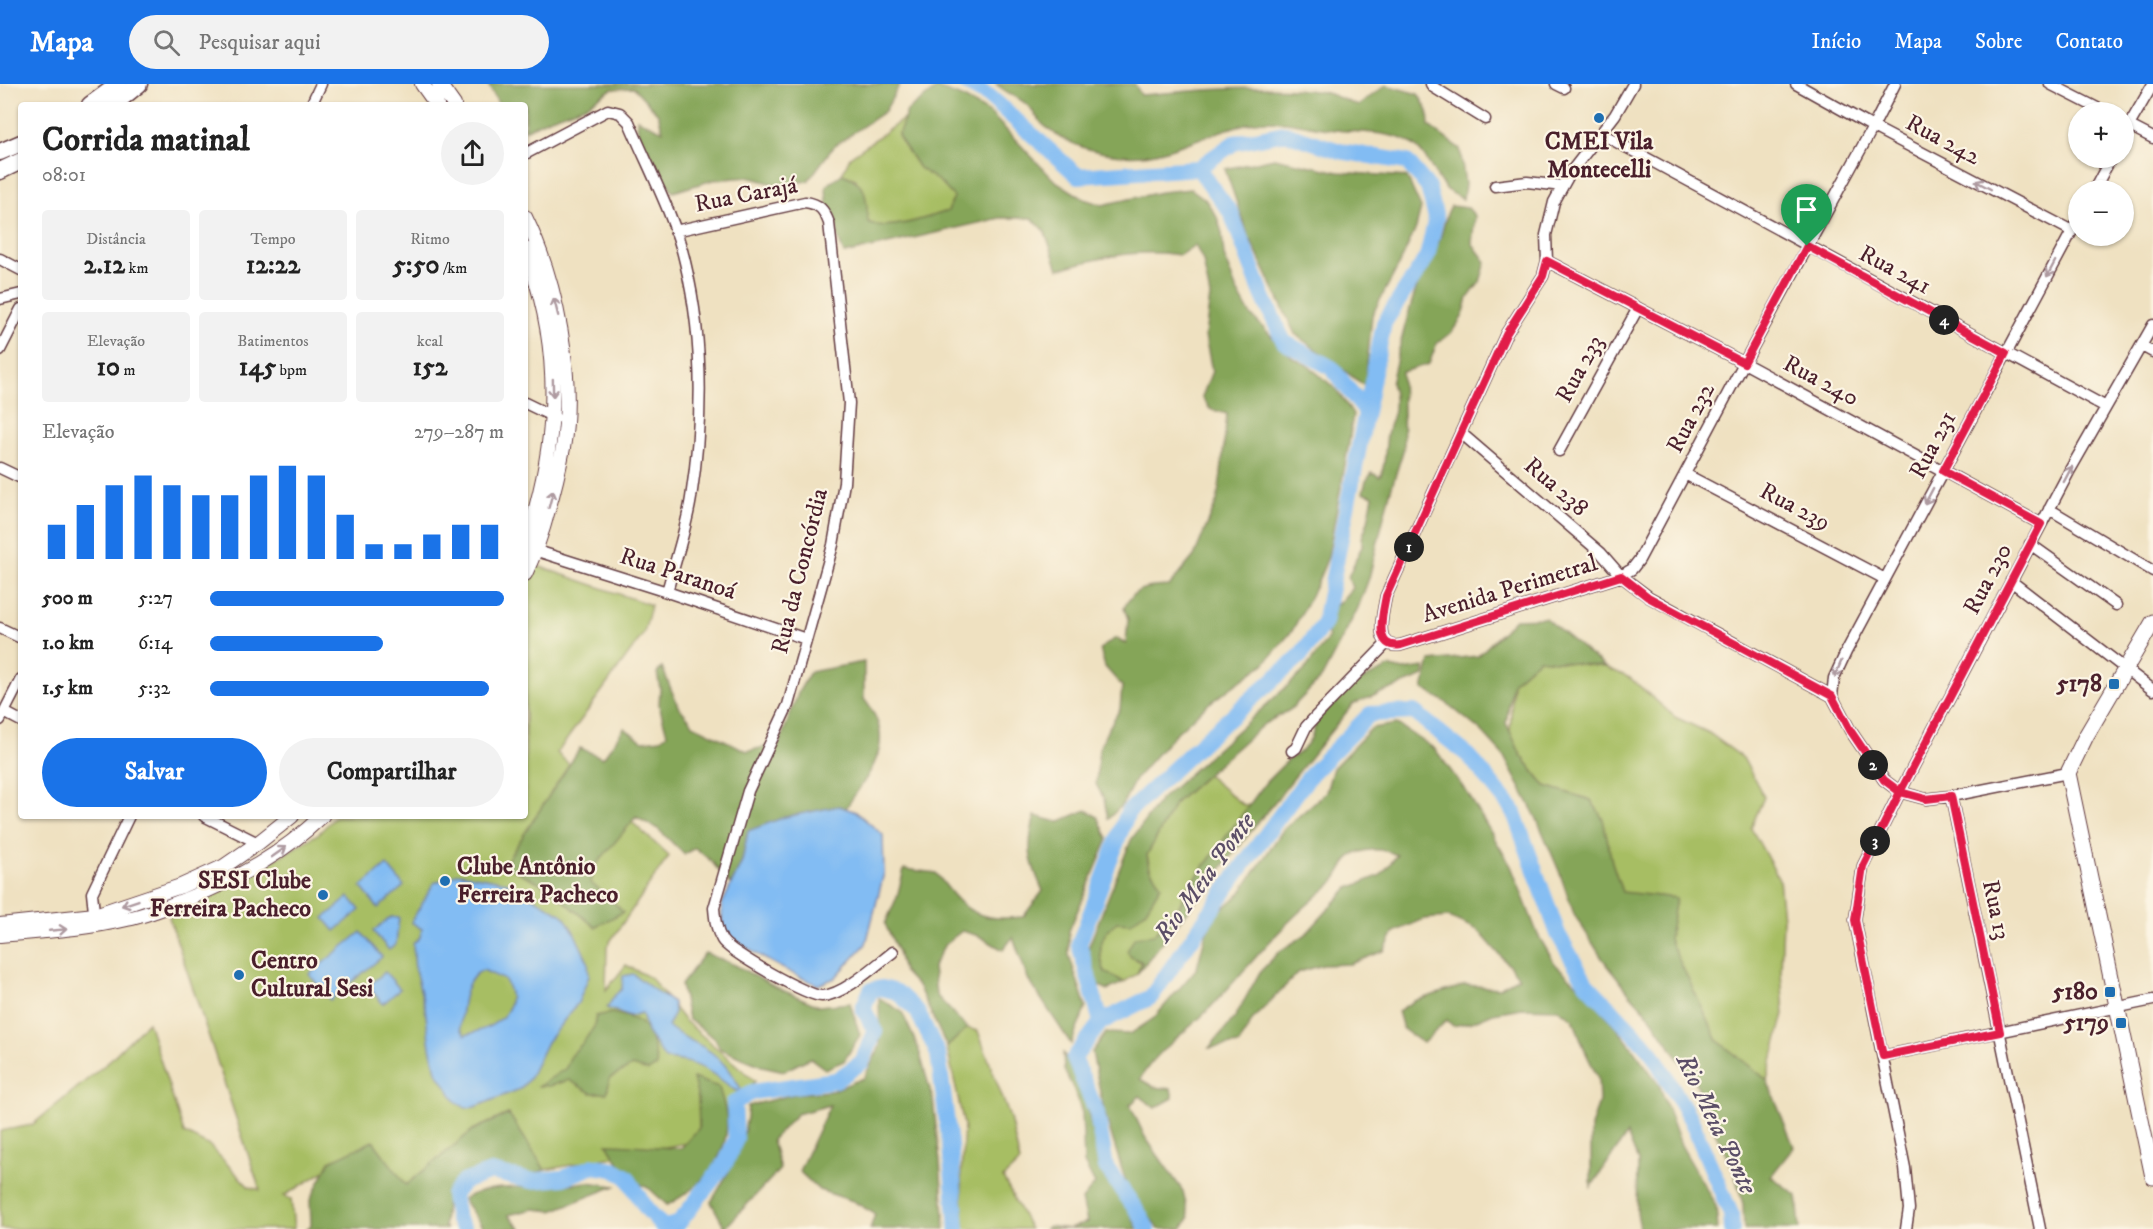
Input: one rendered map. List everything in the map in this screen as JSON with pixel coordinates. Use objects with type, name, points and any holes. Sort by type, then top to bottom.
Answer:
[{"type":"main road","points":[[98,102],[139,84]]},
{"type":"main road","points":[[0,152],[18,144]]},
{"type":"main road","points":[[0,171],[18,162]]},
{"type":"main road","points":[[2153,622],[2086,736],[2068,773],[2118,1008],[2147,1123],[2153,1177]]},
{"type":"street","points":[[312,102],[321,84]]},
{"type":"street","points":[[422,84],[435,102]]},
{"type":"street","points":[[439,84],[452,102]]},
{"type":"street","points":[[1431,84],[1485,119]]},
{"type":"street","name":"Avenida Perimetral","points":[[1633,84],[1602,134],[1570,173],[1554,202],[1546,235],[1547,261],[1543,276],[1506,334],[1386,596],[1382,639],[1386,644],[1401,645],[1621,576],[1648,597],[1832,696]]},
{"type":"street","name":"Rua 242","points":[[1796,84],[2068,229]]},
{"type":"street","name":"Rua 232","points":[[1621,576],[1632,569],[1639,560],[1807,246],[1874,127],[1895,84]]},
{"type":"street","points":[[2050,84],[2085,102]]},
{"type":"street","points":[[2134,114],[2153,84]]},
{"type":"street","points":[[528,152],[608,110],[621,113],[629,122],[675,231],[685,261],[698,336],[700,411],[691,500],[667,591]]},
{"type":"street","points":[[2134,130],[2153,138]]},
{"type":"street","name":"Rua 241","points":[[1602,134],[2106,407]]},
{"type":"street","points":[[1495,186],[1527,182],[1563,186]]},
{"type":"street","points":[[1999,207],[2004,196]]},
{"type":"street","name":"Rua Carajá","points":[[675,231],[805,202],[815,203],[824,209]]},
{"type":"street","name":"Rua da Concórdia","points":[[824,209],[829,223],[848,376],[849,403],[846,462],[833,545],[788,705],[748,791],[714,908],[716,926],[722,941],[742,957],[807,992],[822,996],[839,991],[893,952]]},
{"type":"street","points":[[528,223],[546,269],[559,318],[565,376],[559,419],[548,457],[528,548]]},
{"type":"street","name":"Rua 231","points":[[1832,696],[1834,678],[1846,652],[2068,238]]},
{"type":"street","points":[[528,257],[546,318],[559,419]]},
{"type":"street","points":[[0,259],[18,268]]},
{"type":"street","name":"Rua 240","points":[[1547,261],[1744,363],[2041,524]]},
{"type":"street","points":[[0,299],[18,295]]},
{"type":"street","name":"Rua 233","points":[[1559,451],[1638,308]]},
{"type":"street","points":[[0,350],[18,318]]},
{"type":"street","name":"Rua 230","points":[[1906,1229],[1909,1209],[1905,1168],[1855,920],[1863,866],[2030,544],[2153,326]]},
{"type":"street","points":[[2142,346],[2153,352]]},
{"type":"street","points":[[528,404],[559,419]]},
{"type":"street","name":"Rua 238","points":[[1461,433],[1601,554],[1621,576]]},
{"type":"street","points":[[0,468],[18,477]]},
{"type":"street","name":"Rua 239","points":[[1685,474],[1885,579]]},
{"type":"street","points":[[2049,509],[2153,571]]},
{"type":"street","points":[[2030,544],[2116,605]]},
{"type":"street","name":"Rua Paranoá","points":[[528,548],[667,591],[806,639]]},
{"type":"street","points":[[2011,581],[2126,669],[2152,685]]},
{"type":"street","points":[[0,628],[18,637]]},
{"type":"street","points":[[1292,751],[1296,748],[1306,727],[1386,644]]},
{"type":"street","points":[[18,685],[2,716],[18,720]]},
{"type":"street","points":[[1832,696],[1850,730],[1884,780],[1900,792],[1926,799],[2068,773]]},
{"type":"street","points":[[1909,774],[1914,785],[1926,799]]},
{"type":"street","name":"Rua 13","points":[[1951,796],[2040,1229]]},
{"type":"street","points":[[95,920],[92,893],[128,819]]},
{"type":"street","points":[[210,819],[258,843]]},
{"type":"street","points":[[0,935],[65,930],[181,886],[223,867],[288,819]]},
{"type":"street","points":[[0,925],[128,919],[164,908],[228,883],[276,855],[303,835],[319,819]]},
{"type":"street","points":[[1883,1056],[2153,1000]]},
{"type":"green space","points":[[488,84],[900,84],[885,111],[834,146],[808,181],[776,185],[749,177],[713,180],[673,192],[638,134],[637,119],[663,131],[658,114],[634,88],[612,89],[585,106],[528,129],[528,102],[497,102]]},
{"type":"green space","points":[[996,84],[1135,84],[1141,95],[1278,88],[1323,92],[1358,106],[1386,85],[1418,94],[1428,111],[1429,126],[1460,149],[1465,184],[1463,199],[1451,193],[1439,181],[1415,146],[1390,135],[1264,121],[1231,128],[1148,154],[1102,153],[1059,136],[1044,126],[1026,104]]},
{"type":"green space","points":[[937,88],[962,97],[990,113],[1054,180],[1084,199],[1102,205],[1161,192],[1191,189],[1205,199],[1217,217],[1222,233],[1224,256],[1236,289],[1250,314],[1293,358],[1307,365],[1336,389],[1353,414],[1328,557],[1316,586],[1292,631],[1264,664],[1207,705],[1173,736],[1136,778],[1122,805],[1108,819],[1104,799],[1096,784],[1099,749],[1120,709],[1122,686],[1105,667],[1100,649],[1116,638],[1126,644],[1128,619],[1124,608],[1128,601],[1142,589],[1169,586],[1194,556],[1217,501],[1227,414],[1210,409],[1202,397],[1212,371],[1205,336],[1210,296],[1203,261],[1195,245],[1180,255],[1133,253],[1058,269],[1045,232],[1032,218],[1000,218],[844,254],[838,237],[836,217],[827,204],[826,186],[842,174],[862,187],[866,198],[868,222],[875,225],[907,223],[948,211],[954,197],[940,182],[919,168],[898,136],[907,111]]},
{"type":"green space","points":[[905,118],[898,136],[919,168],[940,182],[955,197],[948,212],[896,225],[876,225],[868,222],[856,179],[842,174],[850,157]]},
{"type":"green space","points":[[1274,158],[1339,172],[1407,177],[1421,208],[1416,228],[1400,263],[1372,315],[1365,386],[1295,334],[1248,235],[1225,169]]},
{"type":"green space","points":[[1451,206],[1468,208],[1475,216],[1472,243],[1486,262],[1480,282],[1468,298],[1463,316],[1451,333],[1437,343],[1429,364],[1402,372],[1404,448],[1389,496],[1369,578],[1358,608],[1322,677],[1290,710],[1264,724],[1176,802],[1147,855],[1149,868],[1161,885],[1146,910],[1131,923],[1117,922],[1103,938],[1101,958],[1105,972],[1124,982],[1108,990],[1089,981],[1088,948],[1131,840],[1160,800],[1304,671],[1329,637],[1326,631],[1326,613],[1352,588],[1348,577],[1362,546],[1373,496],[1363,492],[1366,481],[1372,473],[1380,477],[1384,466],[1387,436],[1394,410],[1391,383],[1411,303],[1417,285],[1439,241]]},
{"type":"green space","name":"Clube Antônio Ferreira Pacheco","points":[[535,565],[651,605],[644,633],[557,753],[669,856],[607,946],[606,990],[626,965],[651,978],[684,1020],[755,1081],[708,1139],[545,1170],[508,1114],[473,1130],[406,1186],[373,1141],[284,1196],[291,1199],[294,1229],[0,1229],[0,1131],[32,1125],[107,1063],[148,1022],[184,1133],[210,1146],[249,1187],[260,1190],[169,917],[195,907],[318,834],[333,819],[528,819],[528,582]]},
{"type":"green space","points":[[1545,618],[1605,667],[1539,659],[1513,682],[1506,723],[1521,755],[1545,786],[1591,800],[1603,819],[1612,862],[1622,892],[1676,898],[1669,939],[1718,1041],[1767,1080],[1794,1147],[1771,1176],[1797,1196],[1800,1229],[1744,1229],[1743,1204],[1733,1168],[1710,1122],[1698,1087],[1649,1015],[1602,958],[1574,914],[1536,817],[1503,755],[1481,731],[1444,701],[1423,689],[1430,661],[1478,656],[1515,619]]},
{"type":"green space","points":[[1539,659],[1605,667],[1630,678],[1675,717],[1709,733],[1743,758],[1764,797],[1751,828],[1779,879],[1783,919],[1781,972],[1784,1014],[1767,1080],[1718,1041],[1668,939],[1676,898],[1622,893],[1591,800],[1545,786],[1521,755],[1510,732],[1513,682]]},
{"type":"green space","points":[[864,662],[864,699],[874,714],[880,742],[878,755],[872,768],[846,808],[748,831],[742,862],[731,885],[711,861],[695,848],[684,854],[658,829],[636,817],[595,866],[591,883],[623,912],[595,927],[546,886],[504,865],[580,748],[603,758],[624,728],[643,741],[661,739],[667,734],[659,705],[660,688],[657,673],[662,667],[678,706],[695,726],[747,751],[779,744],[799,691],[810,672]]},
{"type":"green space","points":[[1390,667],[1404,670],[1424,667],[1424,676],[1353,704],[1137,974],[1142,962],[1131,957],[1127,951],[1135,937],[1153,935],[1177,911],[1189,887],[1266,782],[1288,760],[1303,750],[1311,738],[1316,722],[1346,687]]},
{"type":"green space","points":[[1397,724],[1435,749],[1468,794],[1511,866],[1538,935],[1555,964],[1587,993],[1619,1030],[1659,1084],[1681,1145],[1716,1206],[1718,1229],[1640,1229],[1637,1213],[1638,1161],[1627,1134],[1591,1187],[1591,1127],[1599,1101],[1598,1078],[1573,1019],[1558,1009],[1522,1008],[1493,1013],[1472,1022],[1453,1026],[1447,1020],[1423,1043],[1403,1029],[1398,1011],[1414,1001],[1466,985],[1499,988],[1519,977],[1478,930],[1449,917],[1424,919],[1394,932],[1384,951],[1350,964],[1323,965],[1299,972],[1253,1019],[1239,1044],[1209,1048],[1235,1017],[1260,972],[1280,951],[1305,935],[1347,889],[1381,875],[1397,855],[1377,850],[1362,851],[1349,858],[1332,883],[1285,925],[1207,1011],[1154,1060],[1140,1079],[1154,1087],[1171,1089],[1173,1098],[1155,1108],[1140,1096],[1130,1105],[1145,1137],[1183,1191],[1189,1218],[1182,1229],[1158,1229],[1127,1186],[1104,1111],[1092,1052],[1106,1033],[1130,1034],[1154,1018],[1197,968],[1206,933],[1218,912],[1239,895],[1283,830],[1326,792],[1333,768],[1372,728]]},
{"type":"green space","points":[[1207,775],[1243,805],[1250,804],[1214,857],[1186,890],[1177,911],[1153,935],[1145,937],[1131,957],[1142,962],[1137,974],[1124,982],[1105,972],[1101,952],[1103,936],[1109,927],[1161,886],[1151,872],[1147,855],[1176,802]]},
{"type":"green space","points":[[1086,810],[1098,817],[1108,839],[1069,931],[1069,955],[1086,1007],[1071,1044],[1028,979],[1013,937],[1003,950],[979,936],[962,931],[945,944],[933,967],[936,995],[967,1028],[947,1047],[919,988],[903,971],[898,952],[885,924],[897,897],[904,869],[936,873],[963,904],[981,915],[1006,918],[1023,917],[1043,891],[1030,854],[1030,837],[1035,816],[1058,822]]},
{"type":"green space","points":[[705,953],[819,1006],[850,1003],[860,1035],[844,1061],[825,1069],[810,1058],[784,1071],[762,1066],[720,1049],[715,1039],[688,1019],[681,985]]},
{"type":"green space","points":[[879,998],[902,1012],[918,1047],[933,1100],[945,1229],[870,1229],[875,1214],[853,1201],[819,1190],[799,1171],[830,1105],[797,1114],[772,1140],[780,1169],[725,1228],[711,1202],[731,1168],[744,1132],[748,1106],[794,1094],[831,1091],[864,1078],[880,1046]]},
{"type":"green space","points":[[612,1013],[641,1023],[653,1044],[657,1066],[648,1071],[632,1066],[610,1078],[607,1093],[591,1093],[569,1080],[549,1086],[539,1086],[566,1068],[571,1055],[594,1027],[596,1016]]},
{"type":"green space","points":[[967,1028],[978,1031],[1010,1118],[1020,1162],[1003,1178],[1030,1229],[964,1229],[961,1176],[964,1125],[947,1047]]},
{"type":"green space","points":[[1063,1052],[1084,1095],[1099,1163],[1126,1205],[1138,1229],[1069,1229],[1087,1222],[1082,1200],[1095,1184],[1084,1163],[1082,1113],[1064,1070]]},
{"type":"green space","points":[[693,1078],[719,1087],[727,1119],[726,1134],[723,1148],[710,1171],[691,1190],[667,1205],[650,1189],[627,1177],[607,1144],[681,1148],[699,1128],[698,1099]]},
{"type":"green space","points":[[509,1114],[545,1170],[528,1176],[482,1168],[452,1190],[446,1204],[444,1226],[446,1229],[307,1229],[311,1225],[310,1200],[330,1161],[373,1141],[406,1185],[473,1130]]},
{"type":"green space","points":[[588,1182],[615,1186],[552,1211],[534,1209],[508,1215],[521,1229],[484,1229],[463,1199],[496,1188]]},
{"type":"green space","points":[[1049,1226],[1069,1229],[1045,1229]]},
{"type":"water","points":[[839,806],[856,812],[883,835],[884,873],[866,944],[835,978],[818,985],[768,961],[722,930],[722,904],[742,862],[748,831],[785,817]]},
{"type":"water","points":[[387,865],[404,886],[378,908],[361,887]]},
{"type":"water","points":[[459,873],[506,882],[563,915],[588,962],[589,976],[578,1003],[547,1042],[529,1079],[520,1089],[475,1107],[466,1108],[457,1103],[436,1071],[425,1008],[415,970],[413,944],[420,937],[422,929],[411,922],[434,883]],"holes":[[[483,970],[505,980],[510,992],[508,1010],[495,1023],[465,1035],[460,1028],[465,995],[471,980]]]},
{"type":"water","points":[[349,897],[360,910],[335,931],[324,918]]},
{"type":"water","points":[[391,917],[399,918],[396,944],[389,950],[373,931]]},
{"type":"water","points":[[361,932],[382,957],[330,1000],[309,974]]},
{"type":"water","points":[[385,972],[400,989],[383,1004],[368,986]]},
{"type":"water","points":[[633,974],[673,1002],[674,1012],[668,1026],[717,1057],[742,1090],[736,1091],[704,1068],[687,1062],[665,1059],[647,1032],[642,1013],[630,1016],[607,1008],[622,989],[623,976]]},
{"type":"waterway","name":"Rio Meia Ponte","points":[[967,84],[989,96],[1078,176],[1198,168],[1231,213],[1262,294],[1284,342],[1332,368],[1366,412],[1324,623],[1300,656],[1208,737],[1128,812],[1079,944],[1101,1022]]},
{"type":"waterway","name":"Rio Meia Ponte","points":[[1198,168],[1234,143],[1285,133],[1340,151],[1407,162],[1428,187],[1436,218],[1427,257],[1384,323],[1366,412]]},
{"type":"waterway","name":"Rio Meia Ponte","points":[[1147,1229],[1142,1218],[1106,1167],[1097,1113],[1074,1058],[1101,1022],[1151,997],[1244,864],[1311,774],[1370,714],[1414,712],[1469,756],[1513,810],[1558,934],[1586,983],[1651,1051],[1691,1120],[1731,1214],[1732,1229]]},
{"type":"waterway","points":[[464,1229],[457,1219],[453,1195],[463,1182],[491,1172],[531,1181],[563,1178],[594,1166],[613,1169],[627,1177],[646,1208],[663,1227],[678,1224],[726,1162],[736,1139],[734,1103],[752,1092],[836,1080],[862,1062],[875,1031],[863,1008],[871,990],[882,988],[897,992],[917,1011],[938,1054],[950,1145],[957,1229]]},
{"type":"place","name":"CMEI Vila Montecelli","points":[[1599,118]]},
{"type":"place","name":"5178","points":[[2114,684]]},
{"type":"place","name":"Clube Antônio Ferreira Pacheco","points":[[445,881]]},
{"type":"place","name":"SESI Clube Ferreira Pacheco","points":[[323,895]]},
{"type":"place","name":"Centro Cultural Sesi","points":[[239,975]]},
{"type":"place","name":"5180","points":[[2110,992]]},
{"type":"place","name":"5179","points":[[2121,1023]]},
{"type":"route","points":[[1807,246],[1744,363],[1547,261],[1543,276],[1506,334],[1386,596],[1382,639],[1386,644],[1401,645],[1621,576],[1648,597],[1832,696],[1850,730],[1884,780],[1900,792],[1926,799],[1951,796],[2000,1032],[1883,1056],[1855,920],[1863,866],[1900,792],[2041,524],[1943,471],[2006,353],[1807,246]]}]
